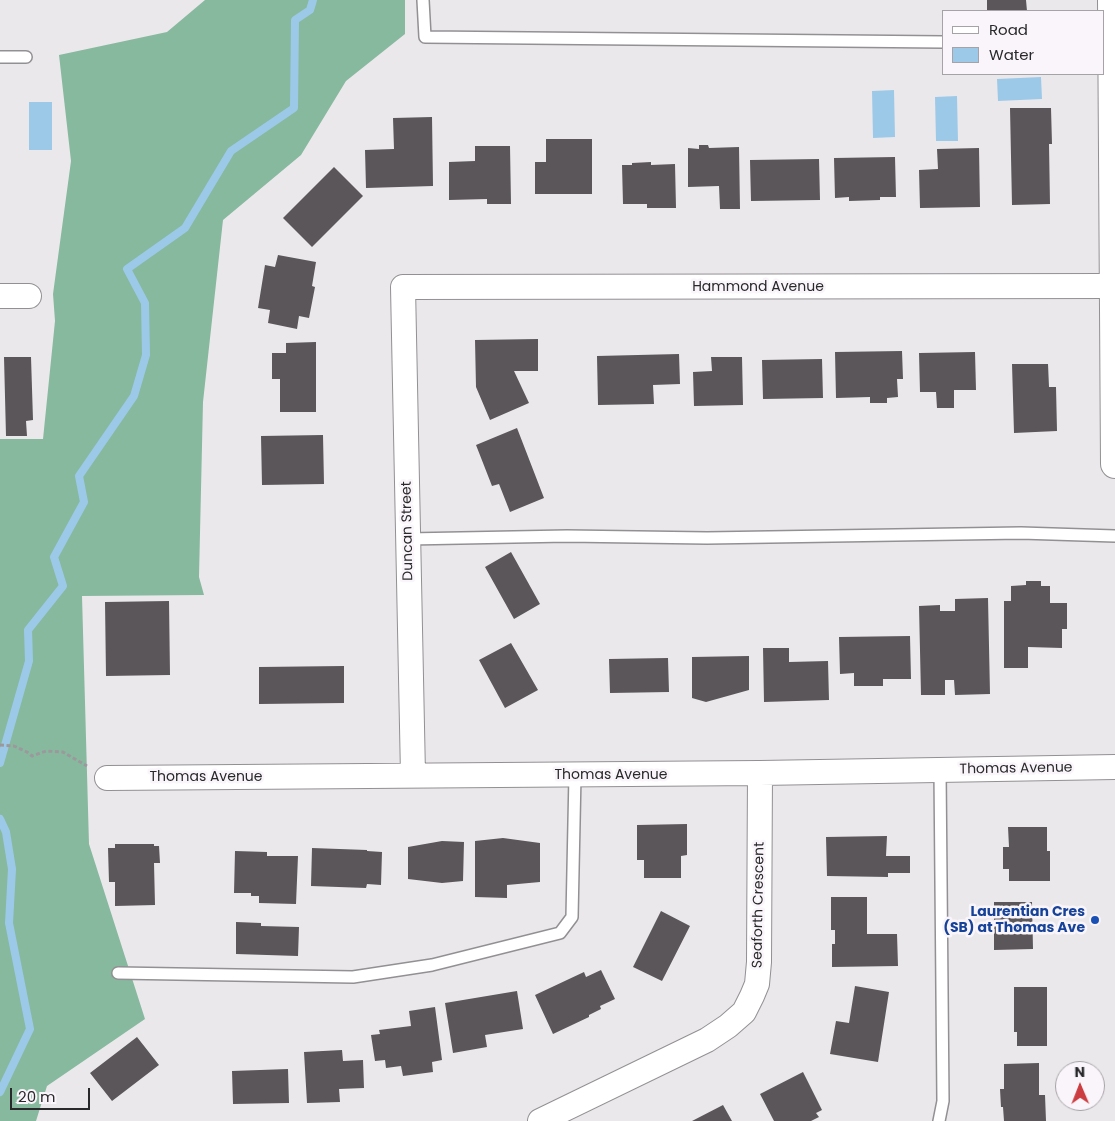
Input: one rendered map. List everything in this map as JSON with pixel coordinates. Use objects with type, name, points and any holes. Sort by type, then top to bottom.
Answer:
[{"type":"street","points":[[1112,0],[1108,44],[1115,464]]},
{"type":"street","name":"Hammond Avenue","points":[[403,287],[1113,286]]},
{"type":"street","name":"Duncan Street","points":[[403,287],[413,775]]},
{"type":"street","points":[[0,296],[29,296]]},
{"type":"street","name":"Thomas Avenue","points":[[107,778],[760,773],[1115,767]]},
{"type":"street","name":"Seaforth Crescent","points":[[540,1121],[708,1040],[744,1012],[757,984],[759,962],[760,773]]},
{"type":"lane","points":[[423,0],[425,37],[942,42]]},
{"type":"lane","points":[[0,57],[26,57]]},
{"type":"lane","points":[[408,539],[567,536],[706,538],[1021,533],[1115,536]]},
{"type":"lane","points":[[939,1121],[943,1101],[940,770]]},
{"type":"lane","points":[[118,973],[353,977],[432,965],[560,933],[572,917],[574,775]]},
{"type":"path","points":[[0,745],[14,746],[32,756],[46,751],[63,752],[107,778]]},
{"type":"green space","points":[[205,0],[405,0],[405,34],[346,81],[301,155],[223,220],[203,402],[199,577],[204,595],[82,596],[89,844],[145,1019],[47,1086],[36,1121],[0,1121],[0,439],[43,439],[55,321],[53,294],[71,161],[59,55],[167,32]]},
{"type":"water","points":[[1041,77],[1042,99],[998,101],[997,79]]},
{"type":"water","points":[[894,90],[895,137],[873,138],[872,91]]},
{"type":"water","points":[[957,96],[958,141],[936,141],[935,97]]},
{"type":"water","points":[[29,102],[52,102],[52,150],[29,150]]},
{"type":"building","points":[[987,0],[1026,0],[1027,10],[987,10]]},
{"type":"building","points":[[1010,108],[1051,108],[1052,144],[1049,144],[1050,204],[1012,205]]},
{"type":"building","points":[[432,117],[433,186],[366,188],[365,150],[394,149],[393,118]]},
{"type":"building","points":[[546,139],[592,139],[592,194],[535,194],[535,162],[546,162]]},
{"type":"building","points":[[699,145],[708,145],[709,148],[739,147],[740,209],[720,209],[719,186],[688,187],[688,148],[699,149]]},
{"type":"building","points":[[475,146],[510,146],[511,204],[487,204],[487,199],[449,200],[449,162],[475,161]]},
{"type":"building","points":[[979,148],[980,207],[920,208],[919,170],[938,169],[937,149]]},
{"type":"building","points":[[895,157],[896,197],[880,197],[880,200],[849,201],[849,197],[835,198],[834,158]]},
{"type":"building","points":[[819,159],[820,200],[751,201],[750,160]]},
{"type":"building","points":[[651,162],[651,165],[675,164],[676,208],[647,208],[647,204],[623,204],[622,165]]},
{"type":"building","points":[[334,167],[363,196],[312,247],[283,218]]},
{"type":"building","points":[[278,255],[316,262],[312,286],[315,287],[309,318],[299,316],[297,329],[268,323],[270,310],[258,308],[265,265],[275,267]]},
{"type":"building","points":[[538,339],[538,371],[514,371],[529,403],[490,420],[476,387],[475,340]]},
{"type":"building","points":[[316,342],[316,412],[280,412],[280,379],[272,379],[272,353],[286,353],[286,343]]},
{"type":"building","points":[[902,351],[903,379],[897,379],[898,397],[887,398],[887,403],[870,403],[870,397],[836,398],[835,352]]},
{"type":"building","points":[[975,352],[976,390],[954,390],[954,408],[937,408],[936,392],[920,392],[919,353]]},
{"type":"building","points":[[679,354],[680,384],[653,385],[654,404],[598,405],[597,356]]},
{"type":"building","points":[[4,357],[31,357],[33,420],[26,421],[27,436],[6,436]]},
{"type":"building","points":[[711,357],[742,357],[743,405],[694,406],[693,372],[712,371]]},
{"type":"building","points":[[822,359],[823,398],[763,399],[762,360]]},
{"type":"building","points":[[1012,364],[1048,364],[1049,387],[1056,387],[1057,431],[1014,433]]},
{"type":"building","points":[[517,428],[544,498],[510,512],[499,484],[492,486],[476,445]]},
{"type":"building","points":[[323,435],[324,484],[262,485],[261,436]]},
{"type":"building","points":[[511,552],[540,604],[514,619],[485,567]]},
{"type":"building","points":[[1026,581],[1041,581],[1041,586],[1050,586],[1050,603],[1067,603],[1067,629],[1062,629],[1062,648],[1028,647],[1028,668],[1004,668],[1004,601],[1011,601],[1011,586],[1026,585]]},
{"type":"building","points":[[988,598],[990,694],[955,695],[954,680],[945,680],[945,695],[921,695],[919,606],[940,605],[940,611],[955,611],[955,599]]},
{"type":"building","points":[[169,601],[170,675],[106,676],[105,602]]},
{"type":"building","points":[[910,636],[911,679],[883,679],[883,686],[854,686],[854,673],[840,674],[839,637]]},
{"type":"building","points":[[511,643],[538,690],[505,708],[479,660]]},
{"type":"building","points":[[763,648],[789,648],[789,662],[828,661],[829,700],[764,702]]},
{"type":"building","points":[[749,656],[749,690],[706,702],[692,698],[692,657]]},
{"type":"building","points":[[668,658],[669,692],[610,693],[609,659]]},
{"type":"building","points":[[344,666],[344,703],[259,704],[259,667]]},
{"type":"building","points":[[687,824],[687,855],[681,856],[681,878],[644,878],[644,860],[637,860],[637,825]]},
{"type":"building","points":[[1008,827],[1047,827],[1047,851],[1050,851],[1050,881],[1009,881],[1009,869],[1003,869],[1003,847],[1009,847]]},
{"type":"building","points":[[887,836],[886,856],[910,856],[910,873],[888,873],[888,877],[827,876],[826,837]]},
{"type":"building","points":[[503,838],[540,843],[540,882],[507,885],[507,898],[475,897],[475,841]]},
{"type":"building","points":[[442,841],[464,842],[463,881],[442,883],[408,879],[408,847]]},
{"type":"building","points":[[115,844],[154,844],[154,846],[159,846],[160,863],[154,863],[155,905],[115,906],[115,882],[109,882],[108,848],[115,848]]},
{"type":"building","points":[[312,848],[382,852],[381,885],[367,884],[366,888],[311,886]]},
{"type":"building","points":[[235,851],[267,852],[267,856],[298,856],[296,904],[259,903],[259,896],[251,896],[251,893],[234,893]]},
{"type":"building","points":[[831,897],[867,897],[867,934],[897,934],[898,966],[832,967],[832,944],[835,944],[835,930],[831,930]]},
{"type":"building","points":[[994,902],[1032,902],[1033,949],[994,950]]},
{"type":"building","points":[[661,911],[690,926],[662,981],[633,967]]},
{"type":"building","points":[[236,922],[261,923],[261,926],[299,927],[298,956],[236,954]]},
{"type":"building","points":[[601,970],[615,999],[600,1006],[601,1009],[589,1015],[589,1017],[553,1034],[535,995],[584,972],[586,977]]},
{"type":"building","points":[[855,986],[889,992],[878,1062],[830,1054],[836,1021],[849,1023]]},
{"type":"building","points":[[1014,987],[1047,987],[1047,1046],[1017,1046],[1017,1032],[1014,1032]]},
{"type":"building","points":[[517,991],[523,1029],[485,1035],[487,1047],[453,1053],[445,1003]]},
{"type":"building","points":[[435,1007],[442,1060],[432,1062],[433,1072],[403,1076],[401,1066],[386,1068],[385,1060],[375,1061],[371,1035],[380,1034],[379,1030],[411,1026],[409,1011]]},
{"type":"building","points":[[137,1037],[159,1065],[112,1101],[90,1073]]},
{"type":"building","points":[[342,1050],[343,1061],[363,1060],[364,1088],[339,1089],[340,1102],[307,1103],[304,1052]]},
{"type":"building","points":[[1039,1063],[1039,1095],[1045,1095],[1046,1121],[1004,1121],[1000,1089],[1004,1089],[1004,1064]]},
{"type":"building","points":[[288,1069],[289,1103],[233,1104],[232,1071]]},
{"type":"building","points":[[803,1072],[822,1110],[816,1113],[819,1117],[811,1121],[774,1121],[760,1094]]},
{"type":"building","points":[[723,1105],[732,1121],[692,1121]]},
{"type":"waterway","points":[[0,763],[29,661],[28,630],[63,586],[54,557],[84,502],[79,476],[134,396],[146,355],[145,303],[127,269],[185,228],[231,151],[294,108],[295,20],[310,10],[313,0]]},
{"type":"waterway","points":[[0,819],[6,832],[12,869],[9,923],[30,1029],[0,1092]]},
{"type":"place","name":"Laurentian Cres (SB) at Thomas Ave","points":[[1095,920]]}]
